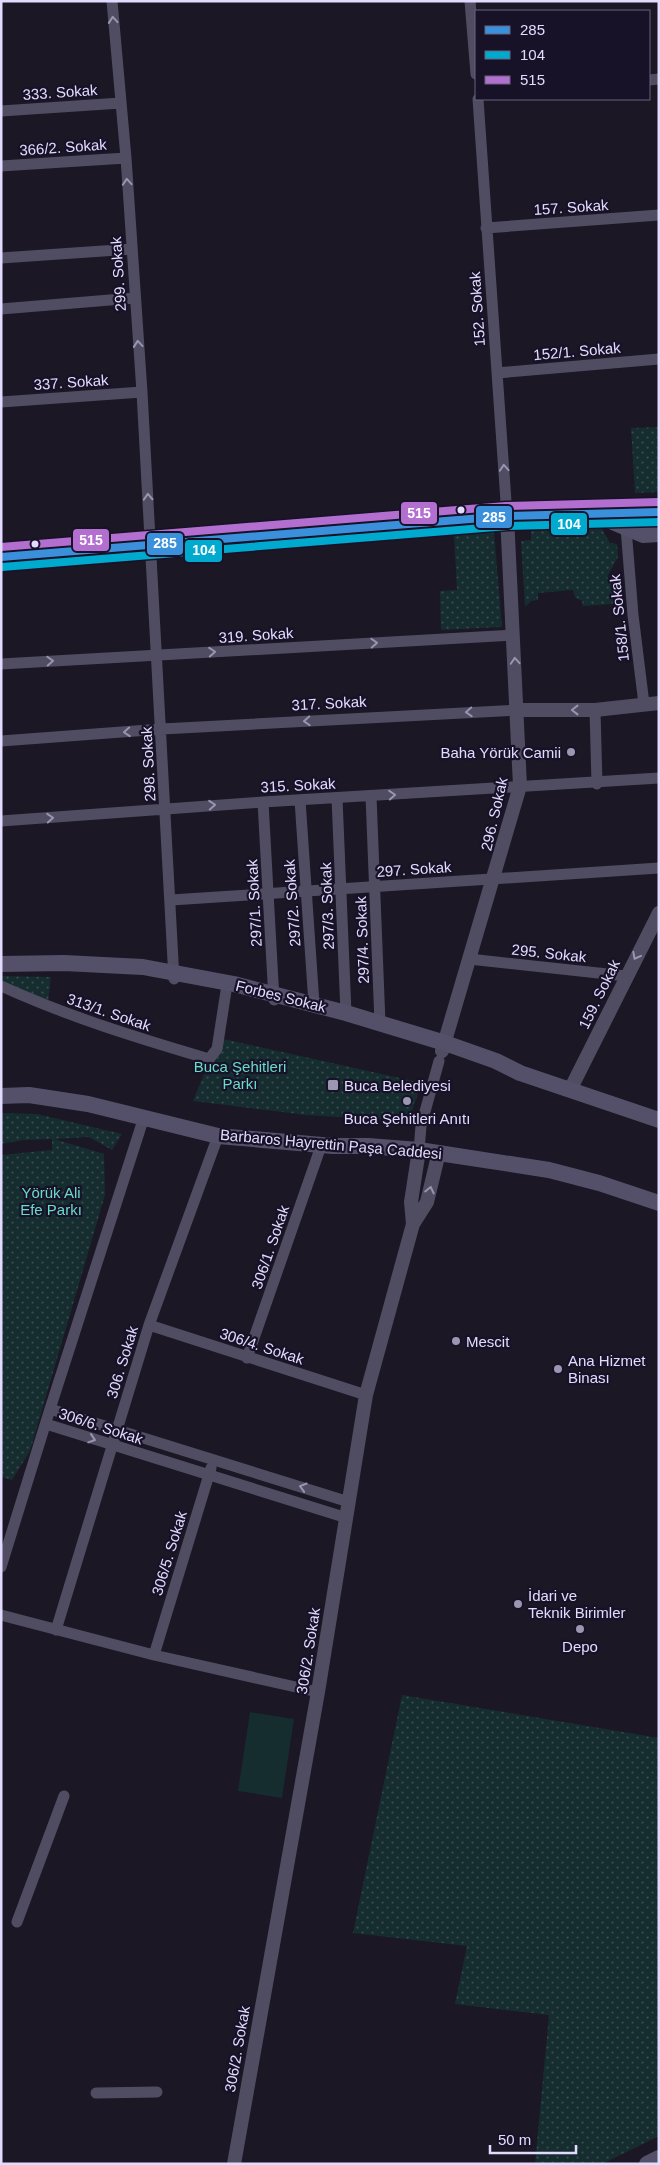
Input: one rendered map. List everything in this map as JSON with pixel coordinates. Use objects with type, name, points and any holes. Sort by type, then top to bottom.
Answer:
[{"type":"main road","points":[[1,558],[507,516],[659,512]]},
{"type":"main road","points":[[596,515],[643,536],[659,534]]},
{"type":"main road","name":"Forbes Sokak","points":[[1,964],[64,963],[143,968],[226,991],[314,1004],[380,1023],[442,1052]]},
{"type":"main road","name":"Forbes Sokak","points":[[174,976],[274,998],[442,1052],[496,1061],[520,1073],[659,1120]]},
{"type":"main road","name":"Barbaros Hayrettin Paşa Caddesi","points":[[1,1096],[29,1095],[88,1104],[218,1136],[321,1146],[368,1146],[439,1152],[550,1170],[599,1183],[659,1203]]},
{"type":"main road","points":[[647,2164],[659,2158]]},
{"type":"street","name":"299. Sokak","points":[[112,1],[126,158],[151,545]]},
{"type":"street","points":[[470,1],[475,62]]},
{"type":"street","name":"152. Sokak","points":[[478,100],[507,516]]},
{"type":"street","name":"333. Sokak","points":[[1,111],[121,103]]},
{"type":"street","name":"366/2. Sokak","points":[[1,166],[126,158]]},
{"type":"street","name":"157. Sokak","points":[[486,228],[659,215]]},
{"type":"street","points":[[1,258],[132,249]]},
{"type":"street","points":[[1,309],[134,298]]},
{"type":"street","name":"152/1. Sokak","points":[[497,373],[659,359]]},
{"type":"street","name":"337. Sokak","points":[[1,402],[142,392]]},
{"type":"street","name":"296. Sokak","points":[[442,1052],[520,786],[518,710],[507,516]]},
{"type":"street","name":"158/1. Sokak","points":[[626,528],[633,615],[644,704]]},
{"type":"street","name":"298. Sokak","points":[[151,545],[174,976]]},
{"type":"street","name":"319. Sokak","points":[[1,664],[513,635]]},
{"type":"street","name":"317. Sokak","points":[[1,741],[162,729],[518,710],[595,710],[659,703]]},
{"type":"street","points":[[595,710],[597,784]]},
{"type":"street","name":"315. Sokak","points":[[1,821],[166,808],[520,786],[597,784],[659,778]]},
{"type":"street","name":"297/4. Sokak","points":[[371,796],[380,1023]]},
{"type":"street","name":"297/3. Sokak","points":[[337,798],[346,1013]]},
{"type":"street","name":"297/2. Sokak","points":[[300,800],[314,1004]]},
{"type":"street","name":"297/1. Sokak","points":[[263,802],[270,894],[274,998]]},
{"type":"street","name":"297. Sokak","points":[[171,900],[659,868]]},
{"type":"street","name":"159. Sokak","points":[[570,1090],[659,913]]},
{"type":"street","name":"295. Sokak","points":[[469,960],[626,976]]},
{"type":"street","name":"313/1. Sokak","points":[[1,986],[43,1005],[107,1028],[209,1059],[217,1049],[226,991]]},
{"type":"street","points":[[419,1150],[421,1126],[442,1052]]},
{"type":"street","points":[[50,1409],[144,1117]]},
{"type":"street","name":"306. Sokak","points":[[56,1630],[149,1325],[218,1136]]},
{"type":"street","name":"306/1. Sokak","points":[[246,1358],[321,1146]]},
{"type":"street","name":"306/2. Sokak","points":[[233,2162],[318,1692],[366,1395],[413,1224],[411,1202],[419,1150]]},
{"type":"street","points":[[413,1224],[428,1202],[439,1152]]},
{"type":"street","name":"306/4. Sokak","points":[[149,1325],[246,1358],[366,1395]]},
{"type":"street","name":"306/6. Sokak","points":[[347,1518],[46,1424],[50,1409],[349,1502]]},
{"type":"street","points":[[1,1567],[46,1424]]},
{"type":"street","name":"306/5. Sokak","points":[[154,1655],[214,1460]]},
{"type":"street","points":[[1,1615],[154,1655],[318,1692]]},
{"type":"street","points":[[17,1922],[64,1796]]},
{"type":"street","points":[[96,2093],[157,2092]]},
{"type":"green space","points":[[659,427],[659,492],[635,493],[631,428]]},
{"type":"green space","points":[[600,526],[610,543],[617,544],[618,557],[607,577],[622,590],[624,603],[583,606],[582,601],[575,597],[573,590],[538,593],[538,600],[531,601],[525,607],[521,541],[531,540],[531,531]]},
{"type":"green space","points":[[494,532],[502,627],[441,630],[440,591],[457,590],[454,535]]},
{"type":"green space","points":[[1,976],[51,977],[48,1002],[1,980]]},
{"type":"green space","name":"Buca Şehitleri Parkı","points":[[219,1038],[422,1083],[408,1121],[306,1115],[193,1101]]},
{"type":"green space","name":"Yörük Ali Efe Parkı","points":[[1,1113],[37,1114],[122,1134],[112,1150],[89,1137],[54,1139],[104,1154],[105,1195],[30,1451],[12,1480],[1,1477],[1,1155],[52,1150],[52,1139],[24,1140],[1,1144]]},
{"type":"green space","points":[[402,1695],[659,1738],[659,2136],[602,2164],[535,2164],[549,2015],[455,2004],[467,1946],[353,1933]]},
{"type":"green space","points":[[250,1712],[294,1719],[282,1798],[238,1791]]},
{"type":"transit line","name":"515","points":[[1,547],[506,506],[659,502]]},
{"type":"transit line","name":"285","points":[[1,557],[507,516],[659,512]]},
{"type":"transit line","name":"104","points":[[2,567],[508,526],[659,522]]},
{"type":"place","name":"Baha Yörük Camii","points":[[571,752]]},
{"type":"place","name":"Buca Belediyesi","points":[[333,1085]]},
{"type":"place","name":"Buca Şehitleri Anıtı","points":[[407,1101]]},
{"type":"place","name":"Mescit","points":[[456,1341]]},
{"type":"place","name":"Ana Hizmet Binası","points":[[558,1369]]},
{"type":"place","name":"İdari ve Teknik Birimler","points":[[518,1604]]},
{"type":"place","name":"Depo","points":[[580,1629]]}]
